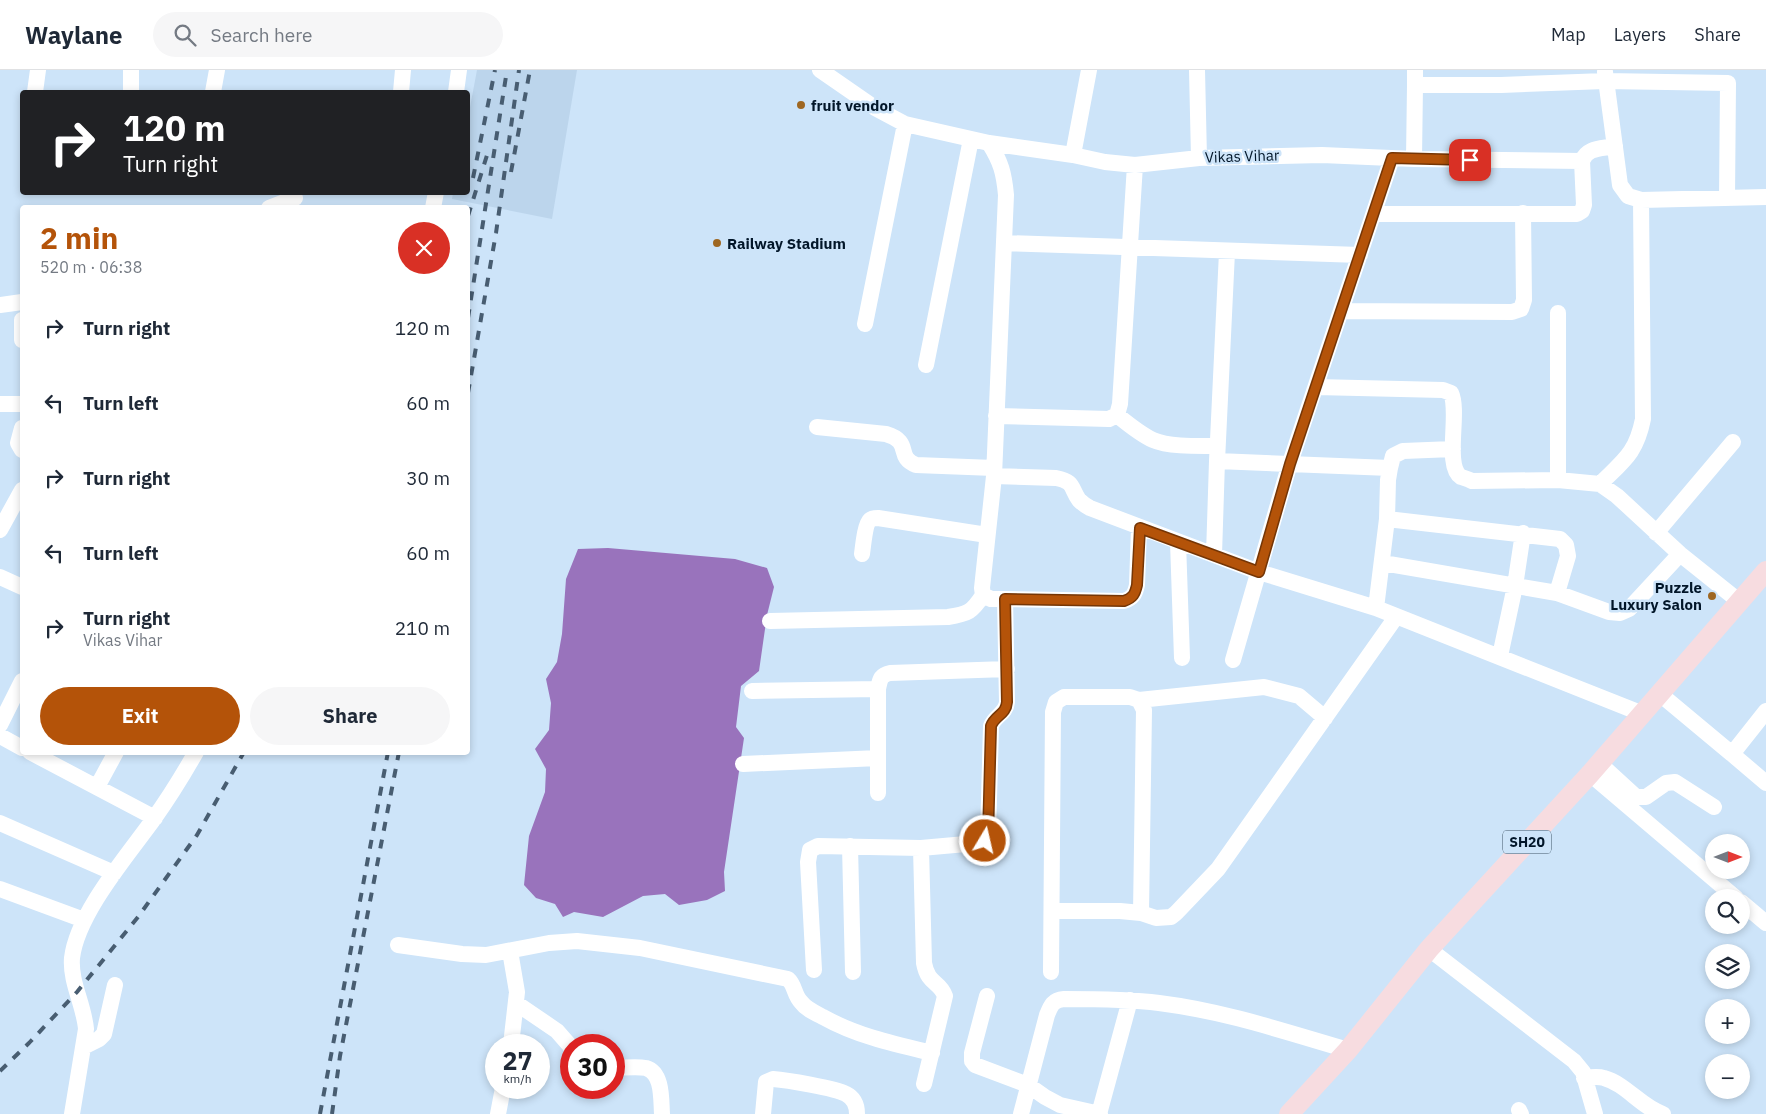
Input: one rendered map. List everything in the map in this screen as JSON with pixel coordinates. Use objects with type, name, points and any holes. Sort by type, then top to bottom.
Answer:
[{"type":"main road","name":"SH20","points":[[1289,1114],[1348,1050],[1429,949],[1595,768],[1766,571]]},
{"type":"street","points":[[35,90],[38,70]]},
{"type":"street","points":[[131,70],[131,90]]},
{"type":"street","points":[[213,90],[217,70]]},
{"type":"street","points":[[401,90],[403,70]]},
{"type":"street","points":[[456,90],[459,70]]},
{"type":"street","name":"Vikas Vihar","points":[[820,70],[875,108],[905,124],[972,140],[1073,155],[1105,162],[1135,165],[1199,158],[1322,155],[1414,159],[1582,161]]},
{"type":"street","points":[[1073,155],[1089,70]]},
{"type":"street","points":[[1197,70],[1199,158]]},
{"type":"street","points":[[1605,76],[1620,185],[1628,196],[1641,200],[1766,197]]},
{"type":"street","points":[[1414,159],[1415,78],[1501,85],[1605,76],[1727,77],[1727,198]]},
{"type":"street","points":[[865,324],[905,124]]},
{"type":"street","points":[[926,365],[972,140]]},
{"type":"street","points":[[770,621],[965,614],[975,608],[983,595],[982,588],[994,472],[1006,195],[1004,174],[999,158],[989,143]]},
{"type":"street","points":[[1374,214],[1577,214],[1582,211],[1584,205],[1582,161],[1585,155],[1591,150],[1615,146]]},
{"type":"street","points":[[1233,660],[1290,464],[1392,158]]},
{"type":"street","points":[[996,416],[1109,419],[1117,414],[1120,404],[1135,165]]},
{"type":"street","points":[[278,205],[296,199]]},
{"type":"street","points":[[1600,484],[1632,452],[1640,437],[1643,419],[1641,200]]},
{"type":"street","points":[[1342,311],[1512,312],[1521,309],[1524,300],[1523,213]]},
{"type":"street","points":[[1005,242],[1360,256]]},
{"type":"street","points":[[1214,555],[1227,252]]},
{"type":"street","points":[[0,305],[20,302]]},
{"type":"street","points":[[1558,313],[1558,480]]},
{"type":"street","points":[[1316,387],[1443,390],[1451,393],[1455,401],[1452,449],[1454,466],[1459,476],[1472,481],[1558,480],[1600,484],[1618,496],[1680,554],[1740,602]]},
{"type":"street","points":[[0,404],[20,404]]},
{"type":"street","points":[[1117,414],[1135,429],[1154,441],[1177,444],[1217,454],[1290,464],[1390,468]]},
{"type":"street","points":[[818,427],[886,434],[896,437],[901,442],[909,463],[916,465],[1065,480],[1072,484],[1080,501],[1090,508],[1259,572],[1376,608],[1643,714]]},
{"type":"street","points":[[1656,533],[1733,442]]},
{"type":"street","points":[[1376,608],[1383,563],[1390,468],[1393,456],[1403,451],[1452,449]]},
{"type":"street","points":[[0,530],[20,500]]},
{"type":"street","points":[[862,554],[867,525],[872,518],[987,535]]},
{"type":"street","points":[[1387,519],[1523,533],[1560,539],[1566,545],[1568,556],[1557,593]]},
{"type":"street","points":[[983,595],[991,599],[1124,601],[1130,599],[1135,594],[1137,585],[1140,528]]},
{"type":"street","points":[[1500,656],[1515,586],[1523,533]]},
{"type":"street","points":[[1178,542],[1182,658]]},
{"type":"street","points":[[1383,563],[1557,593],[1609,612],[1620,613],[1629,609],[1680,554]]},
{"type":"street","points":[[0,577],[20,586]]},
{"type":"street","points":[[814,970],[808,862],[810,850],[818,846],[922,848],[977,843],[985,841],[988,836],[991,726],[993,720],[1004,713],[1007,708],[1005,599]]},
{"type":"street","points":[[1052,911],[1141,913],[1156,918],[1171,917],[1213,875],[1396,617]]},
{"type":"street","points":[[878,792],[878,689],[880,678],[884,674],[1007,669]]},
{"type":"street","points":[[0,725],[20,685]]},
{"type":"street","points":[[1051,972],[1053,712],[1056,702],[1064,698],[1130,697],[1138,700],[1264,687],[1299,696],[1325,718]]},
{"type":"street","points":[[752,691],[878,689]]},
{"type":"street","points":[[1660,694],[1766,783]]},
{"type":"street","points":[[1138,700],[1144,710],[1141,913]]},
{"type":"street","points":[[1732,754],[1766,711]]},
{"type":"street","points":[[0,736],[20,747]]},
{"type":"street","points":[[36,755],[155,818]]},
{"type":"street","points":[[97,787],[114,755]]},
{"type":"street","points":[[72,1114],[86,1029],[85,1015],[72,971],[76,942],[84,920],[114,873],[155,818],[192,755]]},
{"type":"street","points":[[743,764],[878,758]]},
{"type":"street","points":[[1595,768],[1636,797],[1646,797],[1666,783],[1675,782],[1714,807]]},
{"type":"street","points":[[1595,768],[1726,889]]},
{"type":"street","points":[[0,823],[114,873]]},
{"type":"street","points":[[850,846],[853,972]]},
{"type":"street","points":[[922,848],[924,963],[928,976],[943,990],[945,996],[924,1084]]},
{"type":"street","points":[[0,889],[84,920]]},
{"type":"street","points":[[1750,910],[1766,923]]},
{"type":"street","points":[[398,945],[462,954],[486,955],[550,943],[577,941],[640,948],[792,982],[795,994],[800,1002],[829,1021],[870,1038],[932,1052]]},
{"type":"street","points":[[1429,949],[1574,1061],[1583,1072],[1595,1114]]},
{"type":"street","points":[[510,951],[516,992],[512,1034]]},
{"type":"street","points":[[83,1046],[100,1039],[104,1034],[115,985]]},
{"type":"street","points":[[987,996],[972,1053],[972,1061],[975,1065],[1028,1085],[1045,1098],[1060,1104],[1100,1114],[1130,1000]]},
{"type":"street","points":[[1021,1114],[1047,1015],[1056,1000],[1130,1000],[1161,1004],[1243,1019],[1348,1050]]},
{"type":"street","points":[[516,1003],[560,1034]]},
{"type":"street","points":[[625,1068],[646,1068],[657,1077],[662,1114]]},
{"type":"street","points":[[1584,1078],[1606,1078],[1651,1109],[1663,1114]]},
{"type":"street","points":[[762,1114],[766,1082],[773,1079],[847,1094],[856,1106],[857,1114]]},
{"type":"street","points":[[498,1114],[501,1099]]},
{"type":"shaded area","points":[[477,70],[577,70],[552,219],[452,199],[453,195],[470,195],[470,107]]},
{"type":"shaded area","points":[[608,548],[735,559],[767,568],[774,587],[767,615],[759,671],[741,686],[736,727],[744,738],[724,872],[725,891],[707,900],[679,905],[665,894],[643,896],[603,917],[574,912],[563,917],[555,904],[536,898],[524,885],[529,836],[545,792],[546,769],[535,749],[549,730],[551,703],[546,679],[557,662],[562,634],[566,579],[578,549]]},
{"type":"railway","points":[[473,178],[495,70]]},
{"type":"railway","points":[[470,305],[507,70]]},
{"type":"railway","points":[[470,382],[496,233],[519,70]]},
{"type":"railway","points":[[511,172],[530,70]]},
{"type":"railway","points":[[470,210],[488,152]]},
{"type":"railway","points":[[0,1071],[77,992],[138,917],[197,835],[242,755]]},
{"type":"railway","points":[[320,1114],[387,755]]},
{"type":"railway","points":[[332,1114],[340,1056],[398,755]]},
{"type":"place","name":"fruit vendor","points":[[801,105]]},
{"type":"place","name":"Railway Stadium","points":[[717,243]]},
{"type":"place","name":"Puzzle Luxury Salon","points":[[1712,596]]},
{"type":"route","points":[[985,841],[988,836],[991,726],[993,720],[1004,713],[1007,708],[1005,599],[1124,601],[1130,599],[1135,594],[1137,585],[1140,528],[1259,572],[1290,464],[1392,158],[1470,160]]}]
